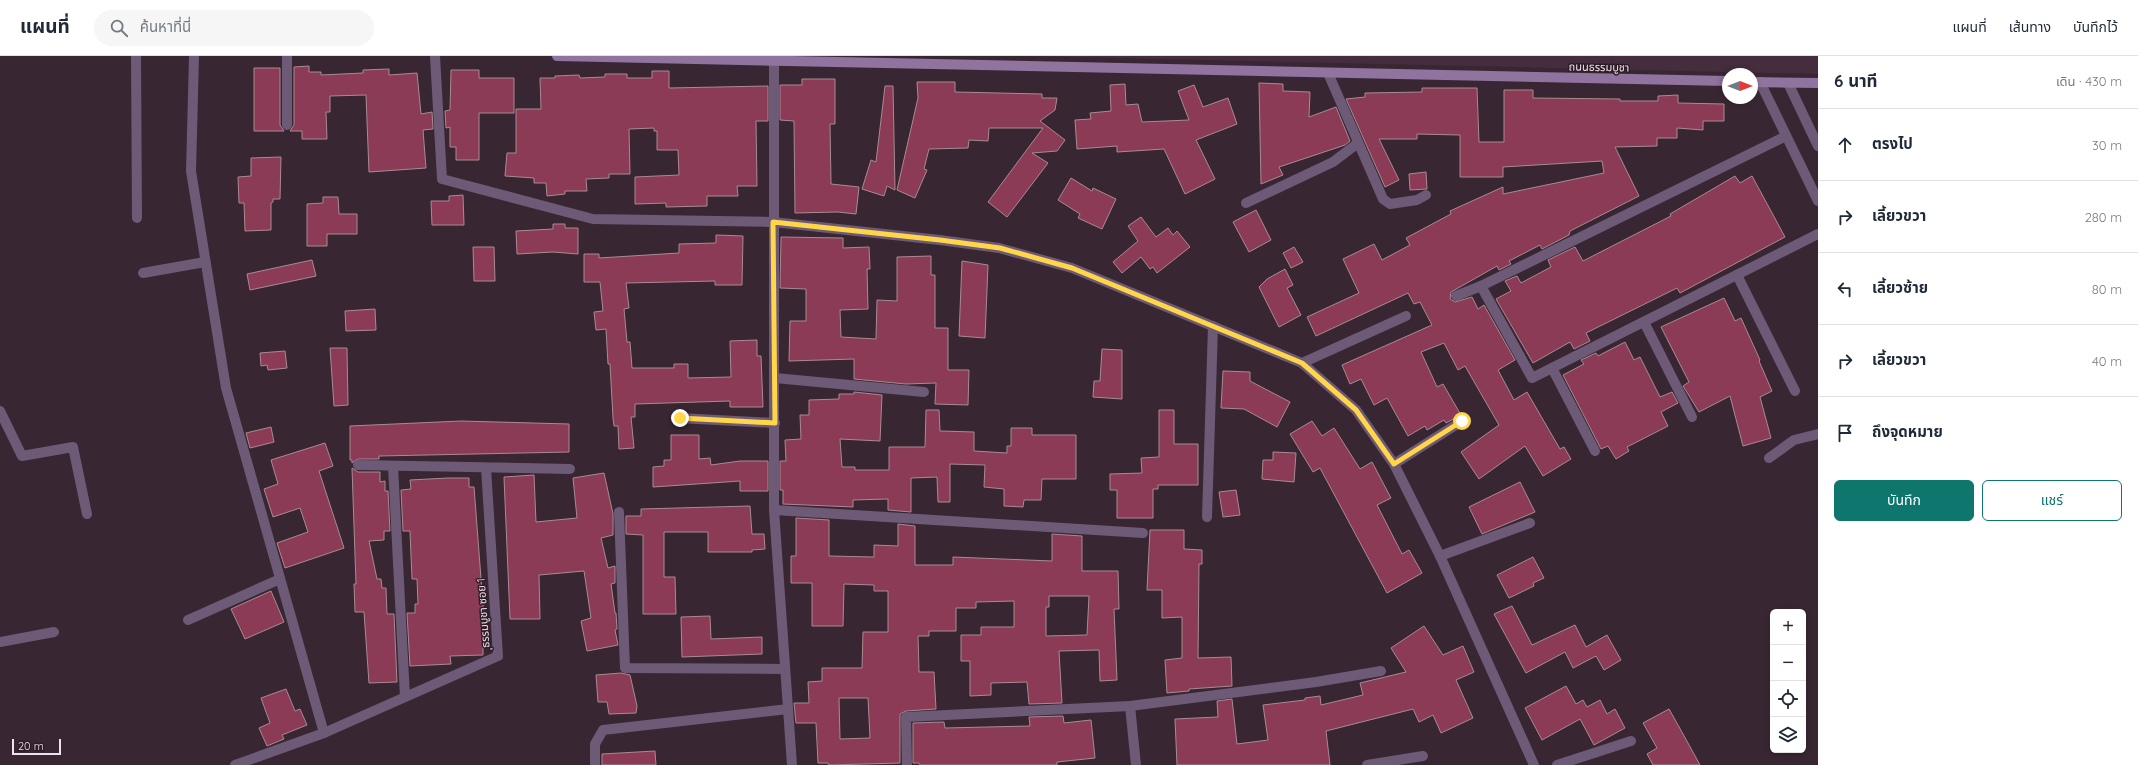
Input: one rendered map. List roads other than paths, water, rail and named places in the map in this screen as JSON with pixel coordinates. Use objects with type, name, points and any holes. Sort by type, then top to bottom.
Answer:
[{"type":"main road","name":"ถนนธรรมบูชา","points":[[557,56],[774,61],[798,59],[1328,73],[1722,81]]},
{"type":"main road","points":[[1758,82],[1818,83]]},
{"type":"street","points":[[136,56],[137,218]]},
{"type":"street","points":[[194,56],[191,171],[226,388],[324,732]]},
{"type":"street","points":[[287,56],[287,125]]},
{"type":"street","points":[[435,56],[442,179],[593,219],[773,222],[1000,248],[1072,268],[1302,363],[1356,410],[1394,464],[1440,556],[1534,765]]},
{"type":"street","points":[[774,61],[774,510],[792,765]]},
{"type":"street","points":[[1328,73],[1386,203],[1417,200],[1426,195]]},
{"type":"street","points":[[1788,83],[1818,146]]},
{"type":"street","points":[[1758,86],[1786,136],[1818,201]]},
{"type":"street","points":[[1456,296],[1481,286],[1786,136]]},
{"type":"street","points":[[1246,203],[1332,162],[1358,143]]},
{"type":"street","points":[[1481,286],[1532,378],[1818,234]]},
{"type":"street","points":[[142,273],[205,262]]},
{"type":"street","points":[[1737,275],[1795,391]]},
{"type":"street","points":[[1302,363],[1406,316]]},
{"type":"street","points":[[1644,322],[1692,416]]},
{"type":"street","points":[[1207,517],[1213,326]]},
{"type":"street","points":[[1552,368],[1595,451]]},
{"type":"street","points":[[775,378],[924,392]]},
{"type":"street","points":[[0,411],[22,456],[73,447],[87,514]]},
{"type":"street","points":[[680,418],[775,423]]},
{"type":"street","points":[[1394,464],[1462,421]]},
{"type":"street","points":[[1769,458],[1794,440],[1818,434]]},
{"type":"street","points":[[358,466],[570,469]]},
{"type":"street","points":[[394,466],[405,697]]},
{"type":"street","name":"ุธรรมบูชา ซอย 1","points":[[234,765],[324,732],[498,656],[486,468]]},
{"type":"street","points":[[774,510],[1143,533]]},
{"type":"street","points":[[619,512],[625,668],[785,669]]},
{"type":"street","points":[[1440,556],[1530,523]]},
{"type":"street","points":[[188,620],[280,579]]},
{"type":"street","points":[[0,642],[54,632]]},
{"type":"street","points":[[907,765],[906,717],[1130,706],[1316,682],[1381,671]]},
{"type":"street","points":[[1130,706],[1136,765]]},
{"type":"street","points":[[595,765],[595,744],[603,730],[788,709]]},
{"type":"street","points":[[1557,765],[1631,741]]},
{"type":"street","points":[[1367,765],[1422,756]]}]
